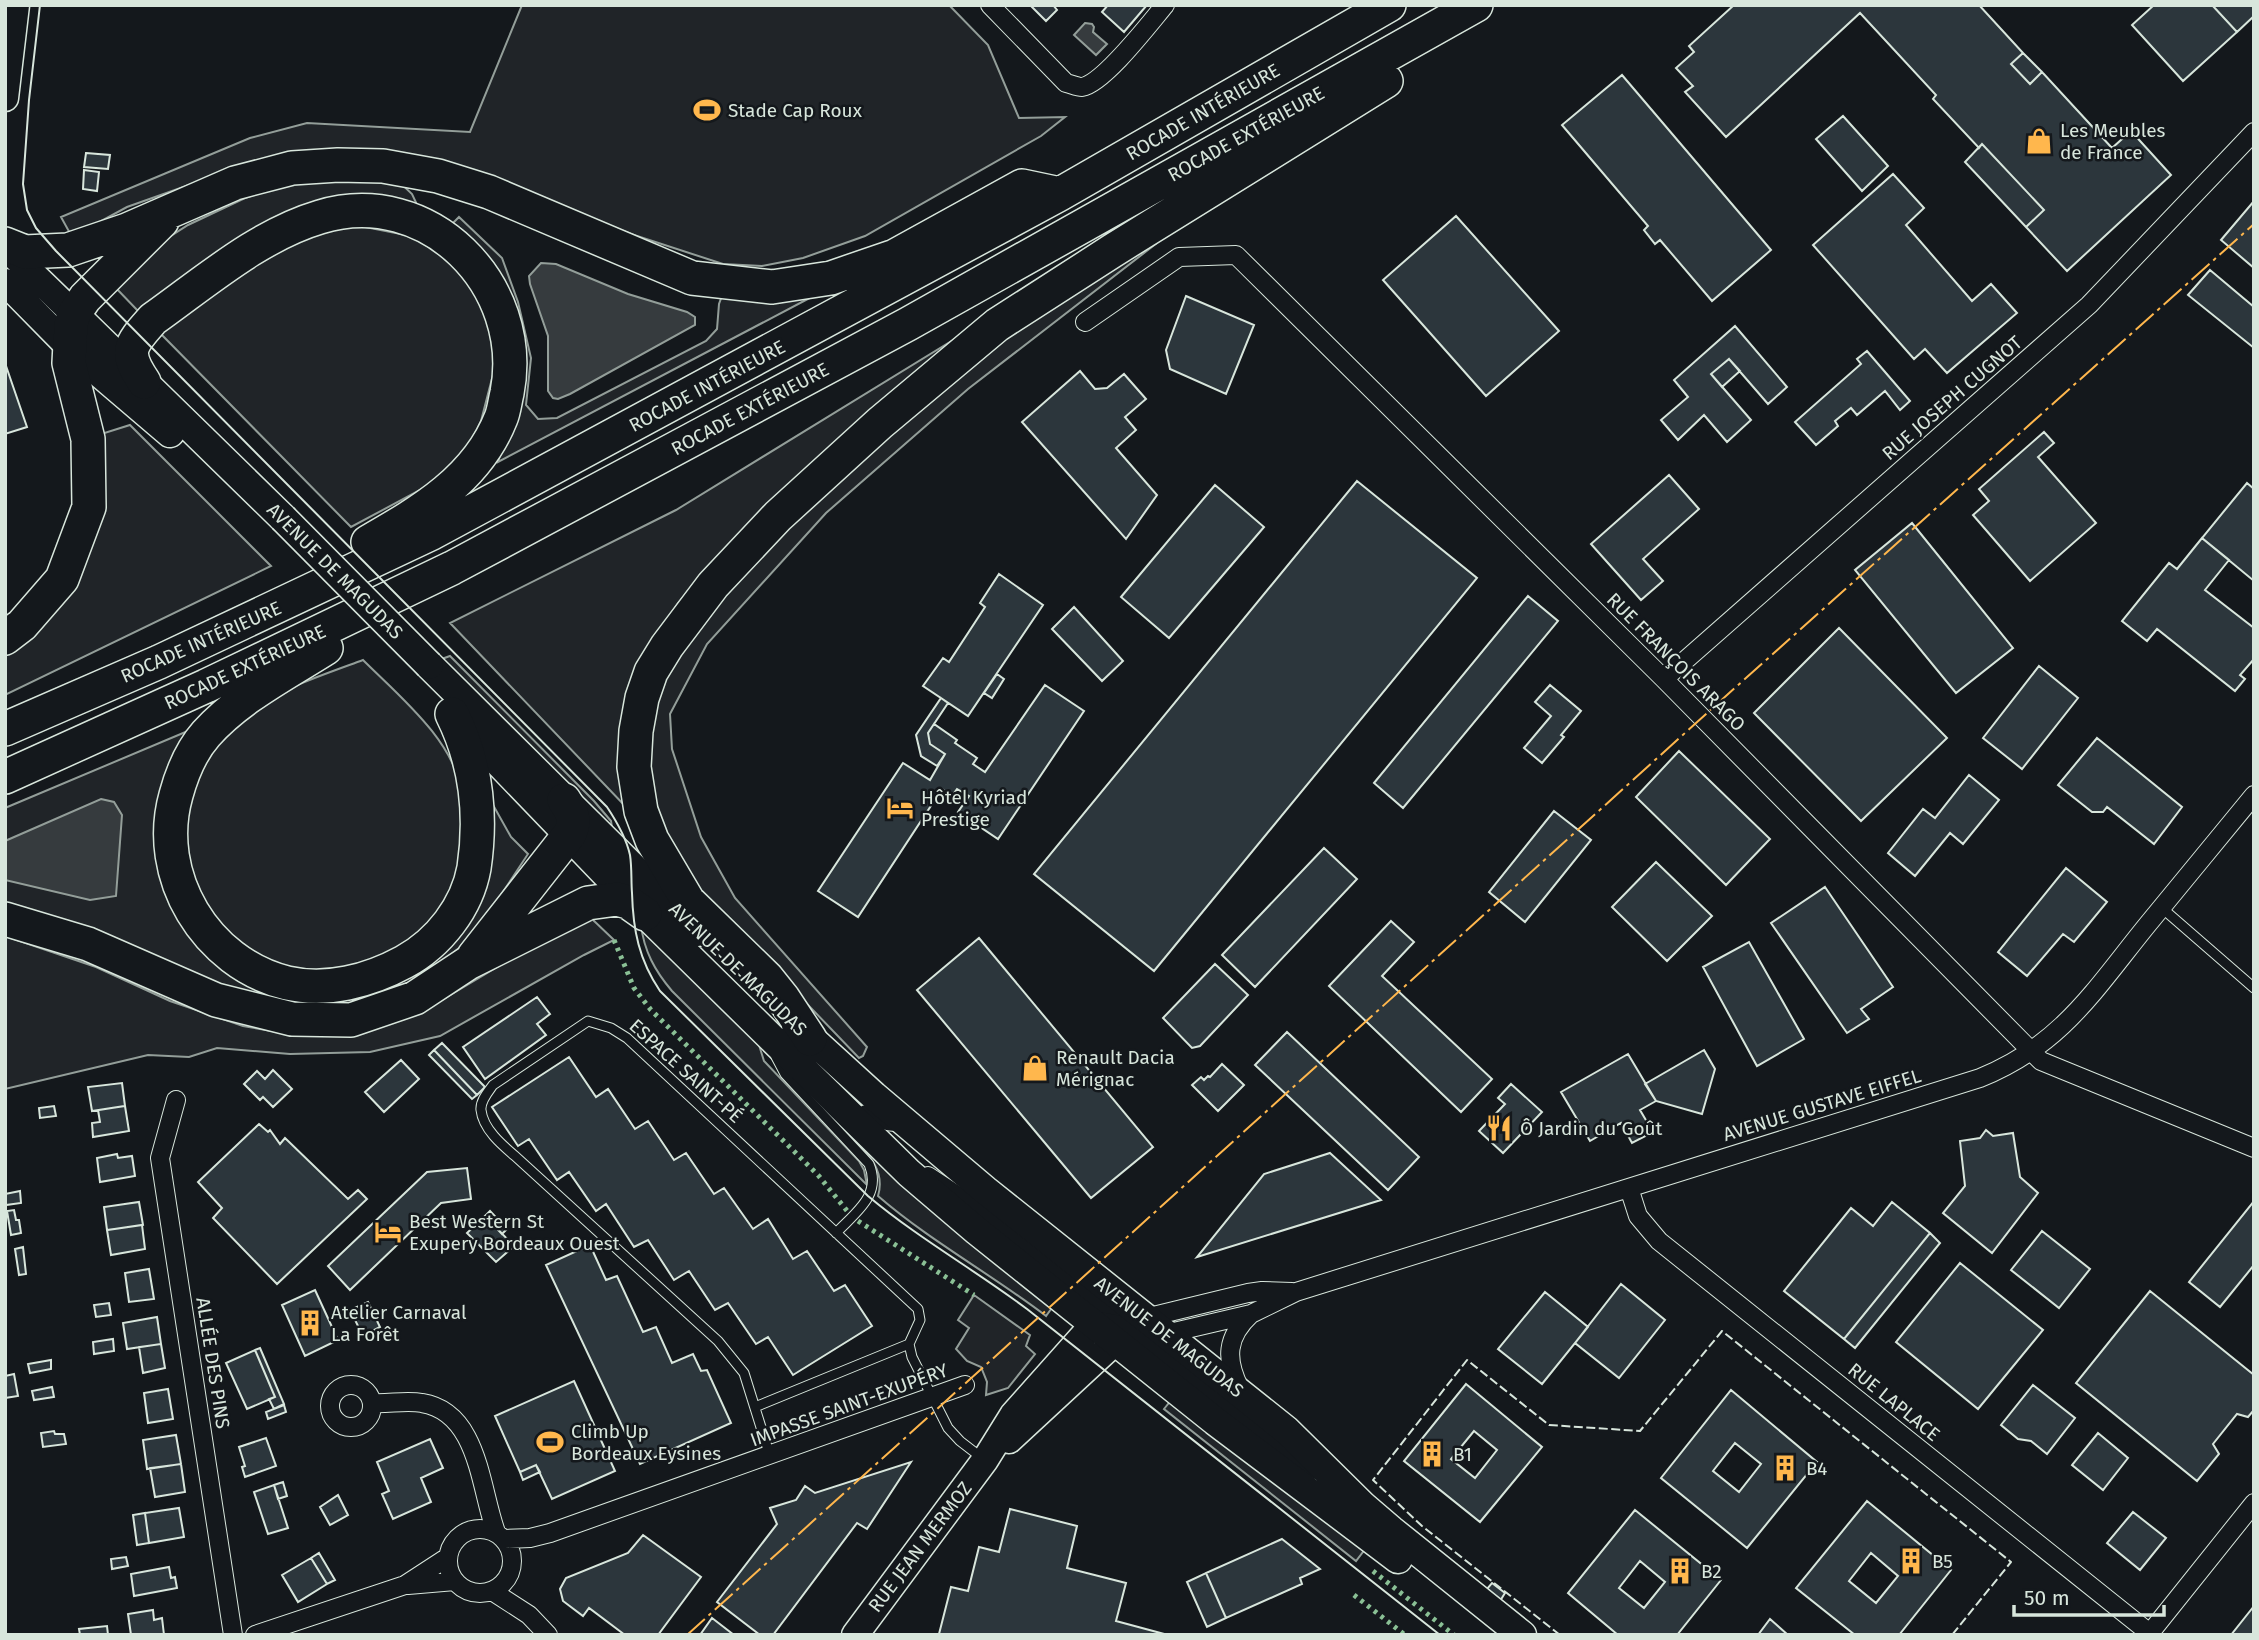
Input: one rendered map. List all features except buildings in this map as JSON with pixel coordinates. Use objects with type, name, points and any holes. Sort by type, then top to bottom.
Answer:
[{"type":"highway","name":"ROCADE INTÉRIEURE","points":[[5,729],[159,662],[432,533],[1060,194],[1389,5]]},
{"type":"highway","name":"ROCADE EXTÉRIEURE","points":[[5,777],[206,686],[452,568],[908,324],[1476,5]]},
{"type":"highway","points":[[810,1039],[766,978],[688,901],[652,840],[641,811],[634,767],[636,731],[648,680],[667,646],[713,585],[778,516],[880,424],[997,325],[1421,59],[1436,29]]},
{"type":"highway","points":[[5,245],[25,252],[68,250],[104,239],[235,183],[292,168],[383,166],[438,176],[489,192],[692,278],[772,287],[831,278],[895,256],[1022,186],[1060,194]]},
{"type":"highway","points":[[144,382],[132,365],[130,354],[139,335],[153,319],[278,232],[321,216],[350,211],[382,212],[413,220],[442,235],[469,258],[489,284],[503,316],[511,352],[502,417],[470,470],[445,494],[400,524],[159,662]]},
{"type":"highway","points":[[5,638],[22,625],[62,579],[89,507],[88,439],[69,363],[71,330],[85,298],[171,212]]},
{"type":"highway","points":[[452,568],[230,712],[205,735],[191,755],[173,804],[170,828],[172,859],[178,886],[207,934],[260,974],[289,983],[316,986],[354,983],[384,972],[417,955],[444,931],[472,881],[478,826],[477,796],[468,751],[452,713]]},
{"type":"highway","points":[[468,963],[569,835],[574,821],[564,800]]},
{"type":"highway","points":[[5,919],[88,944],[216,1000],[292,1020],[351,1020],[415,999],[468,963],[588,904],[617,899],[628,902],[645,914]]},
{"type":"main road","points":[[5,98],[16,5]]},
{"type":"main road","name":"AVENUE DE MAGUDAS","points":[[5,245],[71,330],[153,417],[275,523]]},
{"type":"main road","name":"AVENUE DE MAGUDAS","points":[[5,282],[144,382],[275,523],[421,669],[564,800],[810,1039],[985,1190],[1112,1292],[1131,1333],[1244,1395],[1286,1430],[1391,1530],[1522,1635]]},
{"type":"main road","name":"AVENUE DE MAGUDAS","points":[[421,669],[452,713],[645,914],[942,1203],[1131,1333],[1493,1635]]},
{"type":"main road","points":[[1131,1333],[1277,1447],[1328,1471]]},
{"type":"main road","name":"RUE JEAN MERMOZ","points":[[855,1635],[985,1460],[1131,1333]]},
{"type":"street","points":[[999,8],[1066,83],[1081,87],[1094,82],[1112,66],[1165,5]]},
{"type":"street","name":"RUE JOSEPH CUGNOT","points":[[1664,679],[2089,305],[2254,132]]},
{"type":"street","name":"RUE FRANÇOIS ARAGO","points":[[1085,322],[1179,257],[1236,255],[1664,679],[2041,1061],[2252,1144]]},
{"type":"street","name":"AVENUE GUSTAVE EIFFEL","points":[[1131,1333],[1251,1314],[1296,1292],[1980,1078],[2004,1068],[2032,1051],[2077,1013],[2254,795]]},
{"type":"street","name":"ALLÉE DES PINS","points":[[176,1100],[160,1158],[233,1635]]},
{"type":"street","name":"RUE LAPLACE","points":[[1629,1188],[1638,1216],[1659,1241],[2151,1634]]},
{"type":"street","name":"AVENUE GUSTAVE EIFFEL","points":[[1131,1333],[1248,1293],[1296,1292]]},
{"type":"street","name":"AVENUE GUSTAVE EIFFEL","points":[[1244,1395],[1233,1376],[1231,1346],[1234,1333],[1251,1314]]},
{"type":"street","name":"IMPASSE SAINT-EXUPÉRY","points":[[506,1549],[965,1385]]},
{"type":"street","points":[[373,1403],[420,1402],[439,1408],[453,1417],[467,1437],[476,1458],[484,1492],[506,1549],[518,1596],[529,1615],[548,1635]]},
{"type":"street","points":[[469,1530],[479,1512],[484,1492]]},
{"type":"street","points":[[2151,1634],[2254,1503]]},
{"type":"street","points":[[478,1528],[506,1549],[507,1579],[492,1591],[479,1593],[466,1589],[455,1581],[448,1566],[451,1546],[458,1536],[469,1530],[478,1528]]},
{"type":"street","points":[[405,1586],[448,1557]]},
{"type":"street","points":[[255,1635],[405,1586],[455,1581]]},
{"type":"street","points":[[492,1591],[529,1615]]},
{"type":"lane","points":[[2162,908],[2254,988]]},
{"type":"lane","name":"ESPACE SAINT-PÉ","points":[[770,1456],[744,1373],[718,1340],[496,1139],[481,1110],[485,1096],[493,1085],[588,1021],[611,1028],[627,1038],[918,1309],[920,1320],[909,1344]]},
{"type":"lane","points":[[772,1039],[800,1055],[825,1076]]},
{"type":"lane","points":[[772,1039],[785,1074],[869,1164],[875,1177],[873,1188],[862,1206],[836,1233]]},
{"type":"lane","points":[[859,1106],[877,1121],[890,1127],[896,1127],[904,1121]]},
{"type":"lane","points":[[755,1407],[909,1344],[912,1357],[948,1428],[985,1460]]},
{"type":"shaded area","name":"Stade Cap Roux","points":[[522,5],[949,5],[988,45],[1019,118],[1065,117],[1041,136],[865,236],[803,258],[762,266],[723,264],[634,235],[505,186],[231,170],[127,207],[72,237],[61,217],[250,138],[307,123],[470,132]]},
{"type":"shaded area","points":[[1085,23],[1092,24],[1093,32],[1107,44],[1096,55],[1074,35]]},
{"type":"shaded area","points":[[391,174],[412,194],[420,211],[387,202],[140,313],[113,285],[146,252],[188,225],[245,198],[310,176]]},
{"type":"shaded area","points":[[459,217],[502,258],[518,302],[531,358],[526,405],[538,419],[557,418],[706,341],[717,329],[719,304],[723,293],[821,292],[498,462],[520,388],[449,227]]},
{"type":"shaded area","points":[[355,225],[411,236],[458,265],[488,313],[496,363],[481,421],[463,459],[448,475],[351,527],[160,333],[213,290],[307,234]]},
{"type":"shaded area","points":[[1157,243],[968,389],[826,513],[707,644],[670,714],[672,749],[701,837],[735,898],[867,1047],[859,1058],[687,879],[666,836],[651,785],[648,730],[661,686],[689,635],[733,582],[819,496],[1025,321]]},
{"type":"shaded area","points":[[541,263],[556,264],[628,294],[687,312],[695,317],[695,325],[570,394],[558,399],[553,398],[548,391],[548,336],[529,276]]},
{"type":"shaded area","points":[[989,318],[694,585],[678,603],[648,651],[627,808],[450,623],[676,510]]},
{"type":"shaded area","points":[[130,425],[271,566],[5,695],[5,650],[31,631],[98,435]]},
{"type":"shaded area","points":[[450,656],[594,801],[611,821],[613,834],[439,660]]},
{"type":"shaded area","points":[[363,660],[408,704],[437,738],[457,775],[462,794],[462,831],[455,881],[445,905],[428,926],[408,944],[382,958],[341,970],[306,970],[284,966],[244,947],[227,932],[202,894],[193,873],[185,829],[193,791],[207,756],[221,736],[239,718],[282,692]]},
{"type":"shaded area","points":[[195,728],[162,879],[290,992],[442,948],[483,787],[511,837],[528,854],[493,907],[459,948],[416,983],[365,1003],[328,1007],[240,995],[5,905],[5,808]]},
{"type":"shaded area","points":[[101,799],[114,802],[122,815],[116,896],[90,900],[5,880],[5,841]]},
{"type":"shaded area","points":[[592,919],[614,940],[440,1036],[370,1052],[290,1054],[217,1048],[189,1057],[148,1055],[5,1089],[5,936],[96,967],[170,1001],[243,1026],[289,1034],[435,1004],[529,948]]},
{"type":"shaded area","points":[[641,925],[759,1045],[764,1061],[859,1161],[867,1185],[672,991],[651,960]]},
{"type":"shaded area","points":[[837,1121],[1054,1305],[1046,1316],[918,1228],[878,1196],[880,1184],[874,1164]]},
{"type":"shaded area","points":[[974,1295],[1030,1335],[1026,1346],[1035,1354],[1008,1388],[986,1395],[987,1382],[981,1367],[967,1361],[956,1349],[969,1328],[958,1320]]},
{"type":"shaded area","points":[[1172,1399],[1369,1544],[1356,1561],[1164,1409]]},
{"type":"tram line","points":[[40,5],[23,184],[27,210],[36,228],[607,807],[628,848],[636,932],[642,956],[660,991],[868,1196],[1027,1309],[1440,1635]]},
{"type":"hedge","points":[[614,940],[634,988],[651,1010],[818,1175],[848,1212]]},
{"type":"hedge","points":[[858,1221],[974,1295]]},
{"type":"hedge","points":[[1373,1571],[1454,1635]]},
{"type":"hedge","points":[[1354,1595],[1405,1635]]},
{"type":"fence","points":[[1560,1635],[1422,1526],[1373,1480],[1467,1360],[1549,1425],[1640,1431],[1722,1331],[2011,1562],[1952,1635]]},
{"type":"power","points":[[687,1635],[1727,695],[2254,224]]},
{"type":"place","name":"Stade Cap Roux","points":[[707,110]]},
{"type":"place","name":"Les Meubles de France","points":[[2039,141]]},
{"type":"place","name":"Hôtel Kyriad Prestige","points":[[900,808]]},
{"type":"place","name":"Renault Dacia Mérignac","points":[[1035,1068]]},
{"type":"place","name":"Ô Jardin du Goût","points":[[1499,1128]]},
{"type":"place","name":"Best Western St Exupery Bordeaux Ouest","points":[[388,1232]]},
{"type":"place","name":"Atelier Carnaval La Forêt","points":[[310,1323]]},
{"type":"place","name":"Climb Up Bordeaux Eysines","points":[[550,1442]]},
{"type":"place","name":"B1","points":[[1432,1454]]},
{"type":"place","name":"B4","points":[[1785,1468]]},
{"type":"place","name":"B5","points":[[1911,1561]]},
{"type":"place","name":"B2","points":[[1680,1571]]}]
